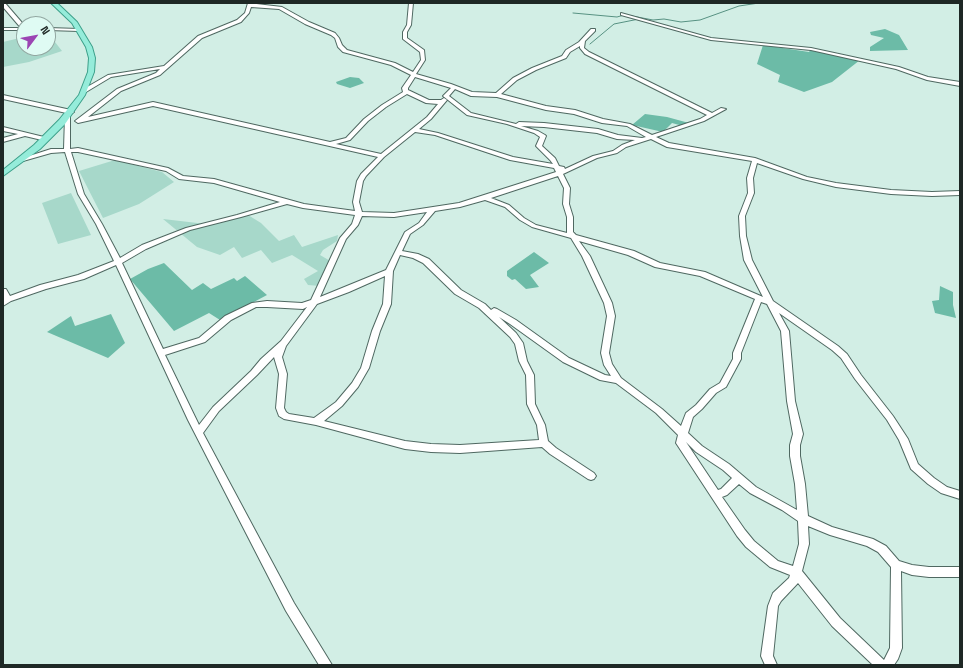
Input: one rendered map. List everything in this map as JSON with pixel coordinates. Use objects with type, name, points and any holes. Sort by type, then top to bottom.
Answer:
[{"type":"main road","points":[[3,174],[72,118],[91,72],[92,58],[89,46],[71,18],[54,3]]},
{"type":"street","points":[[271,3],[307,23],[331,32],[337,38],[340,46],[345,51],[394,64],[414,75],[454,87],[471,94],[497,95],[546,108],[575,112],[602,121],[628,125],[637,128],[667,145],[722,153],[755,160],[805,178],[836,185],[896,192],[932,194],[960,193]]},
{"type":"street","points":[[406,92],[405,88],[423,58],[421,50],[405,38],[405,31],[409,25],[411,3]]},
{"type":"street","points":[[3,4],[16,19]]},
{"type":"street","points":[[72,118],[119,90],[150,78],[168,66],[200,37],[242,19],[247,13],[250,4],[280,8]]},
{"type":"street","points":[[622,14],[712,39],[811,50],[897,68],[927,78],[960,84]]},
{"type":"street","points":[[3,29],[16,28]]},
{"type":"street","points":[[56,29],[79,30]]},
{"type":"street","points":[[497,95],[512,81],[534,69],[561,59],[568,51],[583,41],[593,30]]},
{"type":"street","points":[[583,41],[582,48],[587,53],[712,115]]},
{"type":"street","points":[[84,91],[110,76],[168,66]]},
{"type":"street","points":[[199,432],[216,409],[284,343],[314,302],[335,254],[345,236],[354,227],[359,214],[356,202],[360,181],[367,171],[382,156],[429,118],[454,87]]},
{"type":"street","points":[[406,92],[428,102],[442,102]]},
{"type":"street","points":[[329,144],[348,138],[366,120],[406,92]]},
{"type":"street","points":[[3,96],[72,118],[153,104],[382,156]]},
{"type":"street","points":[[446,96],[469,114],[514,124],[543,136],[539,146],[550,154],[567,188],[566,204],[570,217],[571,236],[586,256],[608,303],[611,316],[605,353],[608,365],[618,380],[659,411],[699,449],[726,467],[753,490],[785,507],[803,519],[830,531],[869,542],[882,549],[896,565],[912,570],[929,572],[960,572]]},
{"type":"street","points":[[23,159],[46,152],[67,150],[95,152],[171,171],[181,178],[214,181],[285,202],[328,211],[390,215],[460,205],[485,198],[559,170],[571,168],[595,157],[615,152],[624,146],[702,120],[723,109]]},
{"type":"street","points":[[72,118],[67,150],[81,194],[99,224],[199,432],[290,607],[326,665]]},
{"type":"street","points":[[514,124],[544,125],[598,131],[617,137],[643,140]]},
{"type":"street","points":[[3,128],[46,139]]},
{"type":"street","points":[[415,130],[436,134],[512,159],[559,170]]},
{"type":"street","points":[[3,140],[26,134]]},
{"type":"street","points":[[755,160],[750,178],[751,193],[742,216],[743,236],[748,260],[770,303],[782,322],[788,342],[792,400],[798,434],[795,445],[795,456],[799,470],[804,544],[797,572],[792,584],[777,597],[773,606],[768,656],[771,665]]},
{"type":"street","points":[[485,198],[507,206],[522,219],[534,226],[631,253],[658,265],[702,274],[770,303],[835,348],[844,356],[858,377],[890,418],[903,439],[914,466],[944,490],[960,495]]},
{"type":"street","points":[[3,291],[6,301],[43,287],[81,277],[118,262],[144,247],[184,230],[249,214],[285,202]]},
{"type":"street","points":[[316,422],[339,404],[355,385],[365,368],[376,332],[387,304],[389,271],[406,233],[423,222],[432,210]]},
{"type":"street","points":[[398,252],[425,260],[458,292],[513,322],[566,360],[603,378],[618,380]]},
{"type":"street","points":[[161,353],[202,340],[228,318],[255,306],[267,304],[297,306],[314,302],[389,271]]},
{"type":"street","points":[[759,298],[737,353],[737,359],[723,385],[713,392],[689,415],[681,443],[741,533],[750,544],[774,564],[797,572],[836,622],[889,664],[896,648],[896,565]]},
{"type":"street","points":[[482,306],[505,326],[519,343],[523,361],[530,375],[530,399],[532,409],[541,425],[544,442],[553,451],[591,476]]},
{"type":"street","points":[[284,343],[278,357],[283,374],[280,412],[287,417],[316,422],[405,445],[431,448],[460,449],[544,442]]},
{"type":"street","points":[[716,495],[724,492],[738,478]]},
{"type":"green space","points":[[885,29],[899,35],[908,50],[870,51],[870,47],[884,38],[871,35],[870,32]]},
{"type":"green space","points":[[16,39],[16,56],[47,56],[29,62],[3,67],[3,42]]},
{"type":"green space","points":[[56,43],[62,51],[56,53]]},
{"type":"green space","points":[[763,45],[809,52],[811,49],[860,60],[832,82],[804,92],[778,82],[780,75],[757,64]]},
{"type":"green space","points":[[350,77],[359,78],[364,83],[350,88],[337,84],[336,82]]},
{"type":"green space","points":[[645,114],[667,117],[689,123],[683,126],[672,123],[663,132],[632,125]]},
{"type":"green space","points":[[115,160],[162,172],[174,182],[139,204],[103,218],[79,171]]},
{"type":"green space","points":[[71,193],[91,235],[58,244],[42,203]]},
{"type":"green space","points":[[248,215],[261,223],[279,241],[294,235],[302,247],[338,235],[337,241],[323,250],[320,255],[332,262],[320,286],[308,285],[304,279],[318,271],[292,255],[272,263],[261,250],[242,258],[234,247],[220,255],[197,247],[163,219],[206,224]]},
{"type":"green space","points":[[534,252],[549,263],[530,275],[539,287],[526,289],[515,279],[512,280],[507,276],[507,271]]},
{"type":"green space","points":[[164,263],[192,290],[203,283],[211,289],[234,278],[237,281],[245,276],[267,295],[220,320],[209,313],[174,331],[130,279],[148,269]]},
{"type":"green space","points":[[940,286],[953,292],[953,305],[956,318],[935,313],[932,301],[939,300]]},
{"type":"green space","points":[[111,314],[125,343],[108,358],[47,332],[71,316],[75,326]]},
{"type":"waterway","points":[[632,16],[653,20],[664,19],[681,22],[700,20],[739,6],[759,3]]},
{"type":"waterway","points":[[573,13],[617,17],[624,15]]},
{"type":"waterway","points":[[590,44],[614,24],[639,19]]}]
